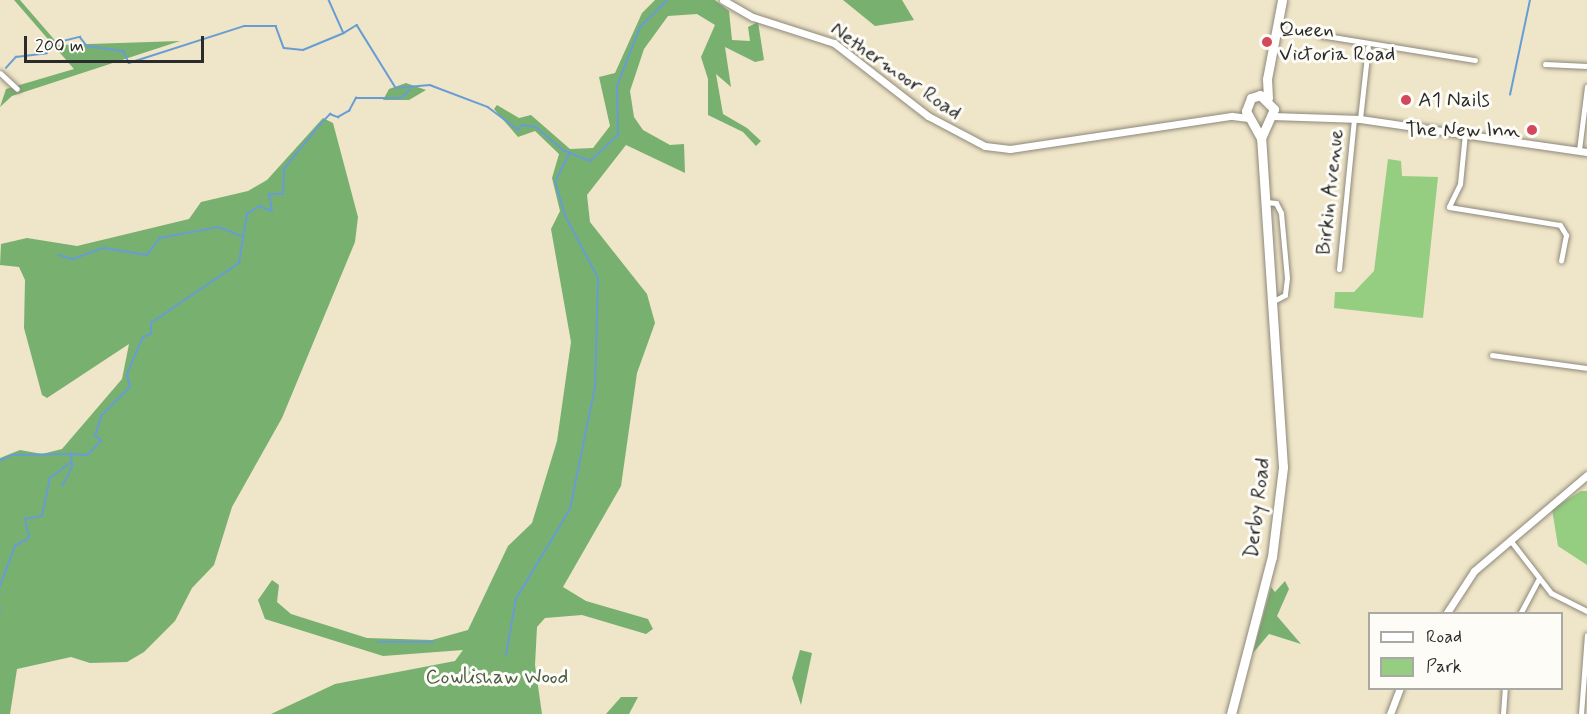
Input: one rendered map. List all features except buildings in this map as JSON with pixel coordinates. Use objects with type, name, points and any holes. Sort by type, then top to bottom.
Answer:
[{"type":"highway","points":[[1262,138],[1270,118],[1271,102],[1267,79],[1282,0]]},
{"type":"highway","points":[[1262,138],[1246,107],[1267,79]]},
{"type":"highway","points":[[1256,96],[1271,102]]},
{"type":"highway","points":[[1251,119],[1270,118]]},
{"type":"highway","name":"Derby Road","points":[[1231,714],[1272,557],[1281,492],[1273,301],[1262,138]]},
{"type":"street","name":"Nethermoor Road","points":[[723,0],[753,17],[834,43],[915,108],[985,146],[1050,144],[1232,116],[1251,119]]},
{"type":"street","points":[[1320,35],[1368,47],[1475,60]]},
{"type":"street","name":"Birkin Avenue","points":[[1339,270],[1368,47]]},
{"type":"street","points":[[1545,64],[1587,66]]},
{"type":"street","points":[[0,73],[17,89]]},
{"type":"street","points":[[1270,118],[1288,113],[1357,119],[1583,151],[1587,87]]},
{"type":"street","points":[[1271,102],[1288,113]]},
{"type":"street","name":"Nethermoor Road","points":[[1232,116],[1246,107]]},
{"type":"street","points":[[1465,133],[1460,184],[1449,207],[1565,228],[1561,261]]},
{"type":"street","points":[[1266,202],[1275,203],[1281,213],[1287,278],[1286,294],[1273,301]]},
{"type":"street","points":[[1492,355],[1587,368]]},
{"type":"street","points":[[1447,612],[1474,571],[1587,475]]},
{"type":"street","points":[[1510,540],[1539,579],[1562,601],[1587,611]]},
{"type":"street","points":[[1521,612],[1539,579]]},
{"type":"street","points":[[1581,714],[1587,635]]},
{"type":"street","points":[[1390,714],[1399,690]]},
{"type":"street","points":[[1503,714],[1505,690]]},
{"type":"green space","points":[[14,0],[20,0],[59,45],[180,41],[12,96],[0,107],[6,89],[74,69]]},
{"type":"green space","name":"Cowlishaw Wood","points":[[655,0],[715,0],[729,11],[732,40],[750,41],[748,27],[758,22],[764,60],[755,62],[725,47],[731,87],[716,74],[723,114],[747,128],[761,141],[756,146],[743,132],[708,115],[708,79],[701,57],[715,25],[697,14],[668,16],[644,49],[630,91],[634,117],[643,130],[670,145],[684,144],[685,173],[626,145],[587,195],[590,222],[647,294],[655,323],[637,373],[621,486],[563,587],[586,601],[648,619],[653,629],[646,634],[582,615],[545,618],[537,627],[535,665],[542,714],[271,714],[335,684],[455,661],[463,650],[383,656],[265,619],[258,600],[272,580],[279,585],[277,602],[291,614],[367,638],[432,640],[468,630],[508,546],[532,523],[557,441],[571,342],[551,229],[560,211],[552,178],[559,154],[535,131],[518,137],[494,109],[497,105],[519,118],[531,115],[570,149],[593,148],[610,126],[599,77],[615,73],[642,13]]},
{"type":"green space","points":[[843,0],[902,0],[914,20],[875,26]]},
{"type":"green space","points":[[406,83],[426,90],[409,100],[383,100],[389,89]]},
{"type":"green space","points":[[323,118],[333,123],[358,217],[355,242],[282,418],[232,507],[214,565],[192,588],[175,621],[144,652],[127,662],[90,663],[71,657],[17,669],[10,714],[0,714],[0,458],[20,450],[42,454],[62,449],[122,379],[129,344],[47,398],[42,395],[24,328],[25,280],[19,267],[0,265],[1,244],[27,238],[77,246],[189,219],[201,202],[248,191],[267,180]]},
{"type":"green space","points":[[1388,159],[1401,161],[1402,176],[1438,177],[1423,318],[1334,308],[1335,292],[1354,292],[1374,271]]},
{"type":"green space","points":[[1581,491],[1587,491],[1587,565],[1558,546],[1552,509]]},
{"type":"green space","points":[[1285,581],[1289,589],[1277,616],[1301,644],[1269,634],[1253,653],[1271,587],[1275,592]]},
{"type":"green space","points":[[800,650],[812,653],[801,705],[792,678]]},
{"type":"green space","points":[[621,697],[638,697],[629,714],[606,714]]},
{"type":"waterway","points":[[329,0],[344,33],[357,25],[396,88],[430,85],[488,107],[518,130],[522,125],[536,127],[563,150],[590,161],[618,135],[617,86],[640,27],[667,0]]},
{"type":"waterway","points":[[1510,95],[1530,0]]},
{"type":"waterway","points":[[6,68],[16,57],[47,53],[51,44],[80,37],[87,46],[124,51],[129,63],[244,26],[276,26],[284,48],[303,50],[344,33]]},
{"type":"waterway","points":[[62,486],[72,467],[71,454],[87,455],[101,441],[95,436],[102,415],[130,387],[127,374],[143,337],[151,334],[151,323],[239,263],[247,214],[260,206],[272,211],[269,194],[283,194],[284,169],[318,127],[330,114],[338,117],[349,111],[356,98],[401,98],[410,90]]},
{"type":"waterway","points":[[506,655],[516,599],[570,509],[595,387],[598,278],[565,216],[555,182],[570,153]]},
{"type":"waterway","points":[[59,255],[73,259],[104,248],[147,255],[160,238],[219,227],[241,236]]},
{"type":"waterway","points":[[0,461],[12,455],[71,454]]},
{"type":"waterway","points":[[0,586],[15,546],[29,538],[25,519],[42,516],[50,478],[71,462]]},
{"type":"waterway","points":[[0,606],[0,613]]},
{"type":"waterway","points":[[378,642],[433,642]]},
{"type":"place","name":"Queen Victoria Road","points":[[1267,42]]},
{"type":"place","name":"A1 Nails","points":[[1406,100]]},
{"type":"place","name":"The New Inn","points":[[1532,130]]}]
